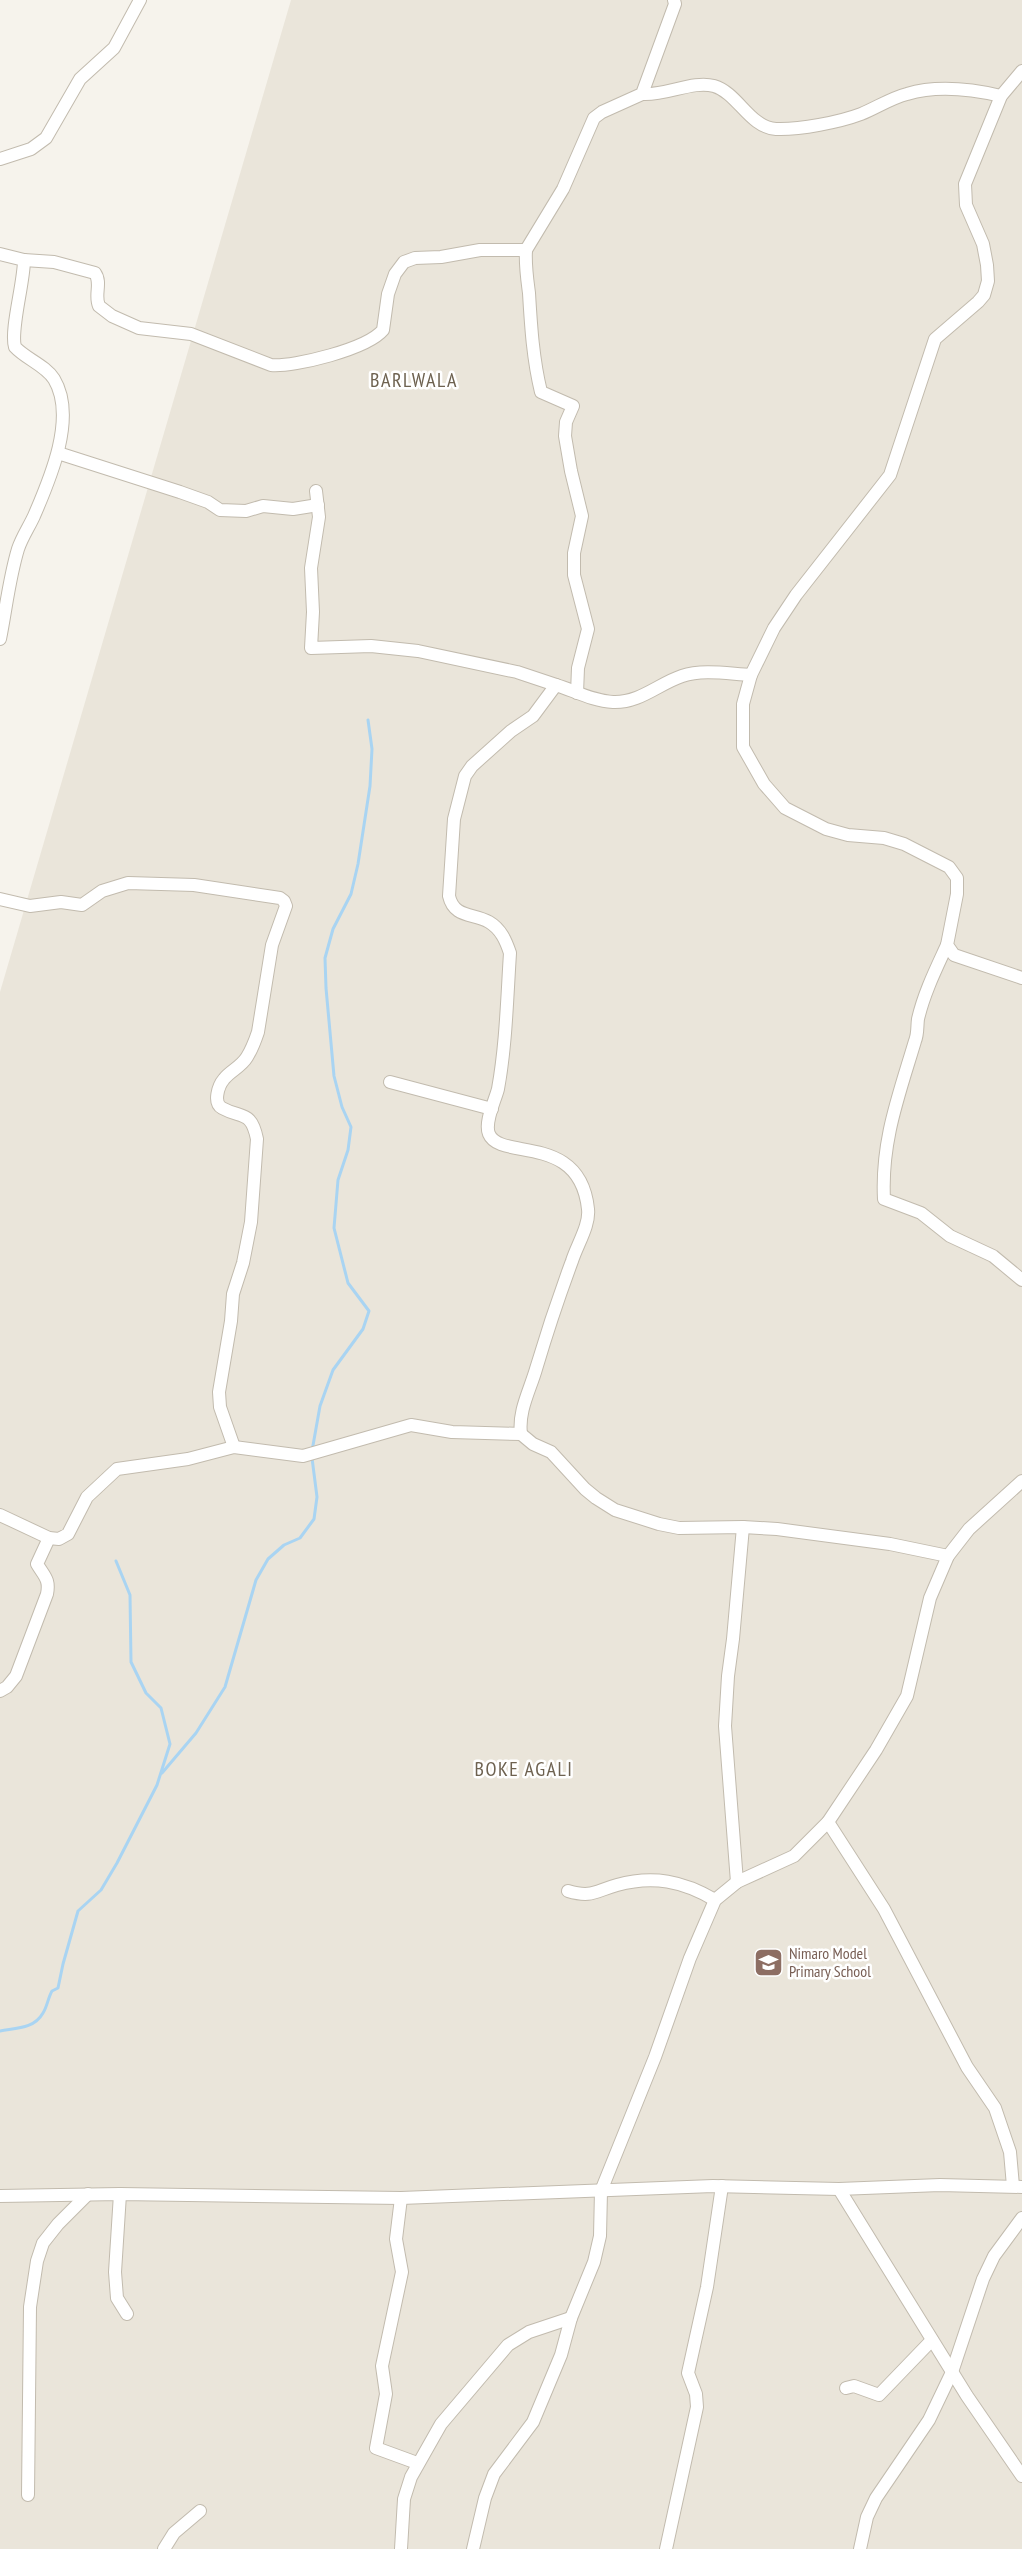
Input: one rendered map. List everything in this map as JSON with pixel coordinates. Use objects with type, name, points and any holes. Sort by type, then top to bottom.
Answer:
[{"type":"street","points":[[0,159],[31,149],[46,138],[80,79],[114,48],[140,0]]},
{"type":"street","points":[[642,94],[668,28],[675,4],[674,0]]},
{"type":"street","points":[[1022,71],[1002,96],[965,184],[966,205],[983,244],[987,265],[988,282],[984,295],[935,339],[890,475],[796,595],[774,628],[751,675],[743,704],[743,747],[764,784],[785,807],[826,829],[848,835],[884,838],[904,844],[949,867],[957,878],[957,894],[947,945],[924,999],[918,1020],[917,1038],[898,1090],[884,1158],[884,1199],[921,1213],[950,1236],[993,1256],[1022,1280]]},
{"type":"street","points":[[577,693],[578,668],[588,629],[574,575],[574,553],[582,516],[565,436],[566,422],[573,406],[541,392],[532,346],[525,270],[526,250],[563,189],[594,118],[642,94],[670,93],[703,84],[726,90],[759,123],[776,129],[859,115],[906,94],[962,89],[1002,96]]},
{"type":"street","points":[[0,254],[24,260],[54,262],[95,273],[98,282],[99,306],[127,323],[151,331],[191,334],[239,354],[280,366],[359,347],[379,335],[383,330],[386,303],[392,282],[401,265],[409,259],[480,250],[526,250]]},
{"type":"street","points":[[0,639],[10,576],[20,543],[33,518],[58,453],[63,400],[54,379],[18,350],[14,342],[24,260]]},
{"type":"street","points":[[58,453],[180,492],[208,502],[220,510],[246,511],[263,506],[293,509],[318,505]]},
{"type":"street","points":[[316,491],[319,517],[311,568],[313,612],[311,648],[371,646],[418,651],[516,672],[601,701],[629,701],[682,676],[703,673],[751,675]]},
{"type":"street","points":[[521,1434],[520,1426],[525,1400],[588,1211],[578,1175],[568,1165],[528,1148],[498,1143],[490,1135],[488,1127],[504,1047],[510,953],[506,940],[491,923],[462,914],[450,903],[449,896],[454,819],[465,776],[472,766],[511,731],[533,716],[556,685]]},
{"type":"street","points":[[0,899],[30,906],[61,902],[81,905],[102,891],[128,883],[194,885],[280,898],[285,901],[286,906],[272,945],[254,1044],[238,1069],[225,1077],[217,1102],[220,1107],[246,1117],[254,1126],[257,1139],[251,1222],[243,1263],[233,1294],[231,1321],[219,1392],[220,1407],[234,1448]]},
{"type":"street","points":[[947,945],[954,956],[1022,978]]},
{"type":"street","points":[[390,1082],[492,1109]]},
{"type":"street","points":[[0,1515],[49,1538],[59,1539],[68,1534],[87,1497],[117,1469],[188,1459],[234,1448],[303,1456],[411,1425],[452,1432],[521,1434],[533,1444],[552,1452],[585,1489],[615,1510],[679,1528],[777,1529],[890,1544],[948,1556]]},
{"type":"street","points":[[473,2549],[485,2498],[494,2474],[533,2422],[561,2355],[571,2318],[594,2262],[600,2236],[601,2191],[715,1900],[736,1882],[794,1856],[828,1821],[876,1750],[907,1696],[930,1598],[948,1556],[969,1529],[1022,1481]]},
{"type":"street","points":[[736,1882],[725,1726],[743,1527]]},
{"type":"street","points":[[0,1691],[8,1687],[16,1676],[47,1594],[49,1583],[47,1576],[37,1564],[49,1538]]},
{"type":"street","points":[[0,2196],[120,2194],[400,2198],[722,2186],[839,2189],[940,2185],[1017,2187],[1008,2144],[995,2109],[967,2067],[885,1909],[828,1821]]},
{"type":"street","points":[[568,1891],[584,1896],[625,1883],[651,1878],[693,1888],[715,1900]]},
{"type":"street","points":[[666,2549],[696,2407],[696,2394],[688,2373],[707,2287],[722,2186]]},
{"type":"street","points":[[839,2189],[952,2372],[1022,2476]]},
{"type":"street","points":[[28,2495],[30,2307],[37,2260],[43,2243],[58,2224],[88,2194]]},
{"type":"street","points":[[120,2194],[115,2272],[117,2298],[127,2314]]},
{"type":"street","points":[[400,2198],[396,2239],[402,2272],[382,2366],[386,2394],[376,2448],[417,2463]]},
{"type":"street","points":[[860,2549],[871,2507],[929,2420],[952,2372],[983,2279],[1000,2247],[1022,2218]]},
{"type":"street","points":[[401,2549],[404,2499],[417,2463],[441,2424],[508,2345],[529,2332],[571,2318]]},
{"type":"street","points":[[846,2388],[854,2386],[879,2395],[932,2340]]},
{"type":"street","points":[[164,2549],[174,2533],[200,2511]]},
{"type":"shaded area","points":[[291,0],[1022,0],[1022,2549],[0,2549],[0,992]]},
{"type":"waterway","points":[[312,1451],[320,1406],[333,1370],[363,1329],[369,1311],[348,1283],[334,1228],[338,1180],[348,1150],[351,1127],[342,1107],[334,1076],[325,958],[333,929],[351,894],[358,864],[370,786],[372,749],[368,720]]},
{"type":"waterway","points":[[162,1773],[196,1733],[225,1687],[256,1580],[268,1559],[284,1545],[300,1538],[314,1519],[317,1497],[312,1458]]},
{"type":"waterway","points":[[0,2031],[24,2027],[35,2022],[44,2011],[52,1991],[58,1988],[78,1911],[101,1890],[117,1863],[157,1785],[170,1744],[161,1708],[146,1693],[131,1662],[130,1595],[116,1561]]},
{"type":"place","name":"Nimaro Model Primary School","points":[[768,1962]]},
{"type":"district","name":"BARLWALA","points":[[414,380]]},
{"type":"district","name":"BOKE AGALI","points":[[524,1769]]}]
